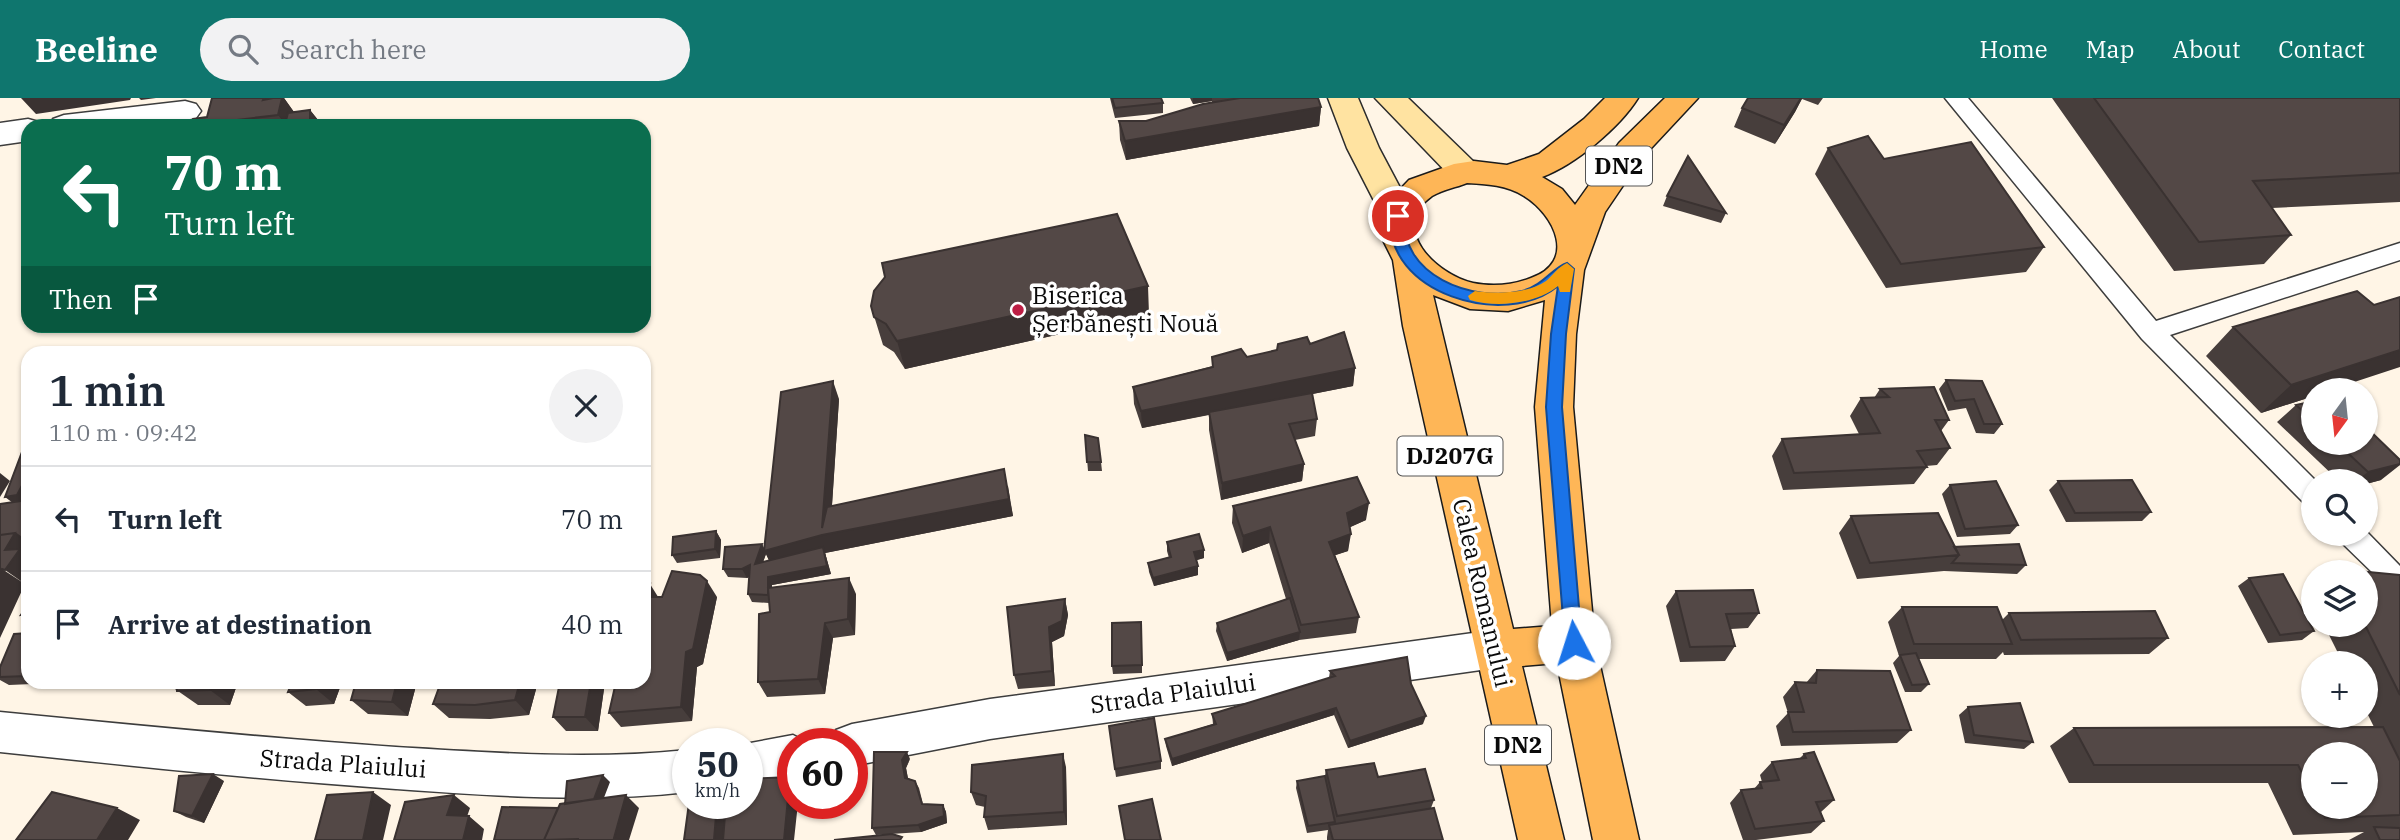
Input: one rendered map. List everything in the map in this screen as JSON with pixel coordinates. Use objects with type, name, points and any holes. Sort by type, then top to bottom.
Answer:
[{"type":"main road","points":[[1343,98],[1363,148],[1398,216]]},
{"type":"main road","points":[[1390,98],[1465,172]]},
{"type":"main road","name":"DN2","points":[[1510,176],[1550,162],[1595,126],[1623,98]]},
{"type":"main road","name":"DN2","points":[[1616,840],[1574,643],[1554,407],[1558,334],[1571,258],[1589,210],[1630,151],[1683,98]]},
{"type":"main road","points":[[1465,172],[1510,176],[1537,188],[1559,205],[1572,226],[1571,258],[1549,286],[1522,296],[1491,299],[1459,294],[1431,281],[1409,262],[1398,239],[1398,216],[1406,199],[1421,186],[1441,177],[1465,172]]},
{"type":"main road","name":"Calea Romanului","points":[[1409,262],[1494,649],[1541,840]]},
{"type":"main road","points":[[1494,649],[1574,643]]},
{"type":"street","points":[[120,119],[185,111]]},
{"type":"street","points":[[0,134],[21,131]]},
{"type":"street","name":"Strada Plaiului","points":[[868,742],[990,719],[1494,649]]},
{"type":"street","name":"Strada Plaiului","points":[[0,732],[261,759],[509,775],[672,773]]},
{"type":"lane","points":[[1956,98],[2151,332],[2301,483]]},
{"type":"lane","points":[[2151,332],[2400,251]]},
{"type":"lane","points":[[2363,546],[2387,569],[2400,591]]},
{"type":"building","points":[[212,98],[282,98],[278,115],[245,119],[193,119],[207,117]]},
{"type":"building","points":[[1112,98],[1161,98],[1163,103],[1115,108]]},
{"type":"building","points":[[1240,98],[1318,98],[1321,107],[1125,141],[1119,121],[1146,121],[1203,104]]},
{"type":"building","points":[[1748,98],[1801,98],[1784,125],[1742,108]]},
{"type":"building","points":[[2094,98],[2400,98],[2400,173],[2253,181],[2291,235],[2199,242]]},
{"type":"building","points":[[310,110],[310,119],[286,119],[288,113]]},
{"type":"building","points":[[1868,136],[1884,159],[1971,142],[2044,247],[1901,264],[1828,148]]},
{"type":"building","points":[[1688,156],[1726,213],[1667,196]]},
{"type":"building","points":[[1117,214],[1148,286],[897,341],[886,324],[874,317],[871,306],[874,291],[885,277],[882,263]]},
{"type":"building","points":[[2357,291],[2374,305],[2400,297],[2400,350],[2313,378],[2301,378],[2301,382],[2291,385],[2233,327]]},
{"type":"building","points":[[1344,332],[1355,368],[1141,411],[1133,387],[1213,367],[1212,357],[1241,349],[1247,357],[1277,350],[1278,344],[1307,337],[1310,344]]},
{"type":"building","points":[[1946,380],[1982,381],[2002,424],[1984,424],[1974,399],[1955,401]]},
{"type":"building","points":[[833,381],[822,528],[827,507],[1004,469],[1009,499],[822,535],[764,551],[781,392]]},
{"type":"building","points":[[1934,387],[1949,420],[1935,420],[1950,448],[1917,451],[1927,467],[1794,473],[1782,439],[1880,433],[1861,398],[1889,397],[1880,389]]},
{"type":"building","points":[[1312,393],[1317,419],[1289,424],[1304,464],[1222,483],[1209,412]]},
{"type":"building","points":[[1085,435],[1098,438],[1101,462],[1087,462]]},
{"type":"building","points":[[2378,439],[2400,460],[2400,464],[2378,470],[2365,469],[2350,455],[2378,455]]},
{"type":"building","points":[[21,455],[21,487],[17,495],[5,497]]},
{"type":"building","points":[[1357,477],[1369,503],[1347,513],[1351,534],[1329,542],[1359,617],[1301,625],[1270,527],[1243,536],[1233,506]]},
{"type":"building","points":[[2132,480],[2151,512],[2075,513],[2058,481]]},
{"type":"building","points":[[1996,481],[2018,525],[1965,529],[1950,485]]},
{"type":"building","points":[[21,501],[21,537],[15,533],[0,535],[0,504]]},
{"type":"building","points":[[1938,513],[1959,555],[1870,563],[1851,516]]},
{"type":"building","points":[[716,531],[715,549],[672,555],[673,537]]},
{"type":"building","points":[[15,533],[5,550],[20,549],[0,573],[0,535]]},
{"type":"building","points":[[1199,534],[1204,550],[1194,552],[1198,566],[1153,578],[1148,563],[1171,557],[1167,542]]},
{"type":"building","points":[[762,544],[755,564],[823,547],[827,566],[768,577],[768,595],[748,594],[750,565],[742,569],[723,569],[725,547]]},
{"type":"building","points":[[2019,544],[2026,565],[1952,563],[1959,555],[1954,547]]},
{"type":"building","points":[[672,571],[700,575],[707,581],[693,649],[686,652],[681,707],[609,713],[614,689],[651,689],[651,597],[662,597]]},
{"type":"building","points":[[2378,573],[2400,575],[2400,695],[2371,637],[2378,637]]},
{"type":"building","points":[[2283,574],[2301,607],[2301,633],[2280,635],[2249,578]]},
{"type":"building","points":[[849,578],[848,619],[825,623],[818,679],[758,682],[759,614],[770,612],[768,588]]},
{"type":"building","points":[[1753,590],[1759,613],[1726,614],[1735,646],[1690,647],[1676,591]]},
{"type":"building","points":[[1290,598],[1300,632],[1227,653],[1217,623]]},
{"type":"building","points":[[1065,599],[1062,621],[1049,627],[1052,671],[1014,675],[1007,607]]},
{"type":"building","points":[[1902,607],[1997,607],[2012,644],[1914,644]]},
{"type":"building","points":[[2155,611],[2168,638],[2021,640],[2009,613]]},
{"type":"building","points":[[1141,622],[1142,665],[1112,666],[1112,623]]},
{"type":"building","points":[[14,634],[21,634],[21,676],[0,677],[0,667]]},
{"type":"building","points":[[1916,653],[1929,684],[1912,685],[1900,655]]},
{"type":"building","points":[[1407,657],[1411,684],[1426,716],[1350,741],[1336,708],[1172,759],[1165,739],[1216,724],[1212,714],[1335,676],[1330,671]]},
{"type":"building","points":[[1817,670],[1890,671],[1911,730],[1793,732],[1788,712],[1804,712],[1795,682],[1816,683]]},
{"type":"building","points":[[177,689],[210,689],[210,690]]},
{"type":"building","points":[[289,689],[316,689],[288,692]]},
{"type":"building","points":[[354,689],[395,689],[392,702],[351,700]]},
{"type":"building","points":[[438,689],[518,689],[515,700],[475,705],[433,704]]},
{"type":"building","points":[[559,689],[590,689],[585,717],[553,717]]},
{"type":"building","points":[[2020,703],[2033,742],[1974,735],[1968,707]]},
{"type":"building","points":[[1154,718],[1161,761],[1115,769],[1109,726]]},
{"type":"building","points":[[2383,727],[2400,761],[2400,815],[2378,816],[2378,742],[2301,742],[2301,771],[2298,765],[2094,765],[2074,728],[2378,728]]},
{"type":"building","points":[[874,752],[907,752],[902,760],[905,778],[915,781],[922,804],[943,805],[944,816],[918,825],[872,828]]},
{"type":"building","points":[[1814,752],[1834,800],[1816,802],[1824,821],[1755,829],[1741,790],[1762,788],[1760,782],[1779,780],[1772,762],[1806,758],[1804,754]]},
{"type":"building","points":[[1063,754],[1064,812],[984,817],[986,796],[971,792],[972,765]]},
{"type":"building","points":[[1374,763],[1378,777],[1425,769],[1434,800],[1337,816],[1326,770]]},
{"type":"building","points":[[213,774],[192,816],[174,811],[179,776]]},
{"type":"building","points":[[603,775],[594,799],[565,804],[567,781]]},
{"type":"building","points":[[1325,776],[1335,822],[1308,826],[1297,781]]},
{"type":"building","points":[[763,778],[777,778],[777,819],[786,819],[784,840],[723,840],[725,819],[763,819]]},
{"type":"building","points":[[52,792],[117,808],[97,840],[16,840]]},
{"type":"building","points":[[373,792],[363,840],[315,840],[327,795]]},
{"type":"building","points":[[454,795],[447,815],[469,816],[463,840],[394,840],[405,802]]},
{"type":"building","points":[[626,795],[614,838],[620,840],[544,840],[560,804]]},
{"type":"building","points":[[1152,799],[1161,840],[1125,840],[1119,806]]},
{"type":"building","points":[[502,807],[558,808],[544,840],[494,840]]},
{"type":"building","points":[[1434,808],[1443,840],[1333,840],[1329,825]]},
{"type":"building","points":[[687,819],[716,819],[714,840],[684,840]]},
{"type":"building","points":[[2374,827],[2400,828],[2400,840],[2380,840]]},
{"type":"building","points":[[892,834],[902,837],[900,840],[834,840]]},
{"type":"slow traffic","points":[[1475,296],[1491,299],[1522,296],[1549,286],[1567,269],[1565,288]]},
{"type":"place","name":"Biserica Șerbănești Nouă","points":[[1018,310]]},
{"type":"route","points":[[1398,216],[1396,231],[1400,247],[1409,262],[1431,281],[1459,294],[1491,299],[1522,296],[1549,286],[1567,269],[1558,334],[1554,407],[1574,643]]}]
